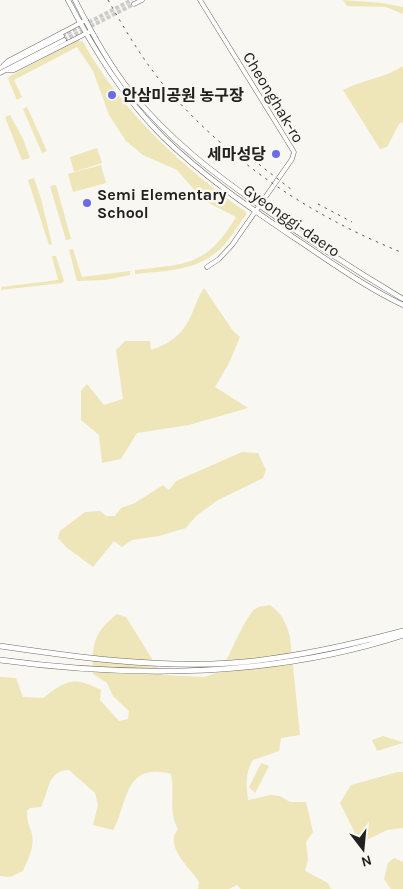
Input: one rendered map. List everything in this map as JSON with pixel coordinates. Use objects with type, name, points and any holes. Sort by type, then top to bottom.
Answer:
[{"type":"highway","points":[[0,660],[62,667],[132,671],[229,668],[287,658],[403,633]]},
{"type":"highway","points":[[0,646],[62,655],[178,664],[232,663],[322,656],[403,633]]},
{"type":"main road","name":"Gyeonggi-daero","points":[[68,0],[86,34],[115,80],[162,136],[199,168],[256,211],[355,279],[403,305]]},
{"type":"main road","name":"Gyeonggi-daero","points":[[76,0],[91,31],[129,90],[164,130],[204,166],[259,205],[359,273],[403,299]]},
{"type":"main road","points":[[134,4],[142,0]]},
{"type":"main road","name":"Cheonghak-ro","points":[[200,0],[294,152],[292,159],[259,205]]},
{"type":"main road","points":[[0,73],[8,61],[86,20]]},
{"type":"main road","points":[[3,68],[14,70],[91,31]]},
{"type":"main road","points":[[3,68],[63,38]]},
{"type":"main road","points":[[207,267],[227,251],[259,205]]},
{"type":"shaded area","points":[[343,0],[382,3],[403,7],[403,14],[386,7],[347,6]]},
{"type":"shaded area","points":[[78,40],[83,42],[115,91],[155,136],[176,157],[246,212],[246,215],[220,249],[201,262],[180,269],[135,274],[135,270],[182,264],[205,254],[215,245],[236,217],[203,200],[177,170],[143,155],[126,141],[109,115],[93,71],[77,47],[14,80],[22,97],[17,100],[8,79],[10,76]]},
{"type":"shaded area","points":[[403,66],[403,122],[399,124],[387,147],[380,149],[343,90]]},
{"type":"shaded area","points":[[27,107],[47,151],[42,153],[23,109]]},
{"type":"shaded area","points":[[10,115],[23,139],[30,158],[22,160],[5,117]]},
{"type":"shaded area","points":[[97,148],[102,163],[74,172],[70,157]]},
{"type":"shaded area","points":[[101,165],[106,183],[73,192],[68,174]]},
{"type":"shaded area","points":[[34,178],[52,244],[49,245],[28,180]]},
{"type":"shaded area","points":[[56,185],[71,239],[66,240],[50,186]]},
{"type":"shaded area","points":[[73,249],[82,277],[130,271],[130,275],[105,280],[77,281],[69,250]]},
{"type":"shaded area","points":[[52,256],[56,256],[64,281],[62,283],[1,290],[1,287],[58,280]]},
{"type":"shaded area","points":[[204,288],[233,331],[240,337],[229,363],[215,387],[248,408],[189,425],[137,433],[121,459],[102,463],[99,435],[81,420],[81,391],[87,384],[104,405],[123,399],[116,350],[125,341],[150,341],[151,350],[174,338],[183,330]]},
{"type":"shaded area","points":[[242,452],[258,453],[266,470],[263,478],[218,500],[196,516],[186,528],[159,536],[132,540],[122,547],[114,541],[93,567],[66,547],[58,538],[60,531],[85,512],[100,511],[106,516],[115,516],[121,508],[135,503],[163,485],[169,490],[176,481]]},
{"type":"shaded area","points":[[270,605],[283,619],[290,637],[300,735],[281,738],[279,751],[253,760],[247,779],[248,800],[270,795],[280,796],[290,802],[306,802],[313,832],[306,842],[308,860],[305,871],[328,883],[331,889],[241,889],[237,885],[229,889],[198,889],[199,882],[178,855],[174,842],[174,836],[178,829],[172,809],[171,774],[159,772],[148,772],[139,776],[132,783],[113,830],[93,825],[98,805],[95,793],[69,770],[56,774],[50,783],[41,807],[30,808],[27,811],[33,841],[31,852],[23,871],[10,877],[0,876],[0,677],[16,678],[23,697],[43,698],[58,687],[70,682],[84,683],[101,690],[100,700],[119,721],[128,719],[129,711],[113,696],[107,683],[93,674],[93,655],[96,640],[103,627],[117,614],[126,617],[162,675],[205,677],[221,671],[251,613],[258,607]]},
{"type":"shaded area","points":[[383,736],[403,743],[377,751],[372,740]]},
{"type":"shaded area","points":[[261,763],[269,766],[255,793],[249,787]]},
{"type":"shaded area","points":[[403,772],[403,828],[387,830],[360,843],[340,803],[351,785]]},
{"type":"shaded area","points":[[394,858],[403,862],[403,889],[391,889],[384,879],[388,863]]},
{"type":"tunnel","points":[[62,36],[132,0]]},
{"type":"tunnel","points":[[64,40],[134,4]]},
{"type":"railway","points":[[108,0],[154,73],[187,111],[214,137],[242,161],[303,203],[368,238],[403,253]]},
{"type":"railway","points":[[247,155],[292,190]]},
{"type":"railway","points":[[318,204],[352,222]]},
{"type":"place","name":"안삼미공원 농구장","points":[[112,95]]},
{"type":"place","name":"세마성당","points":[[276,154]]},
{"type":"place","name":"Semi Elementary School","points":[[87,203]]}]
